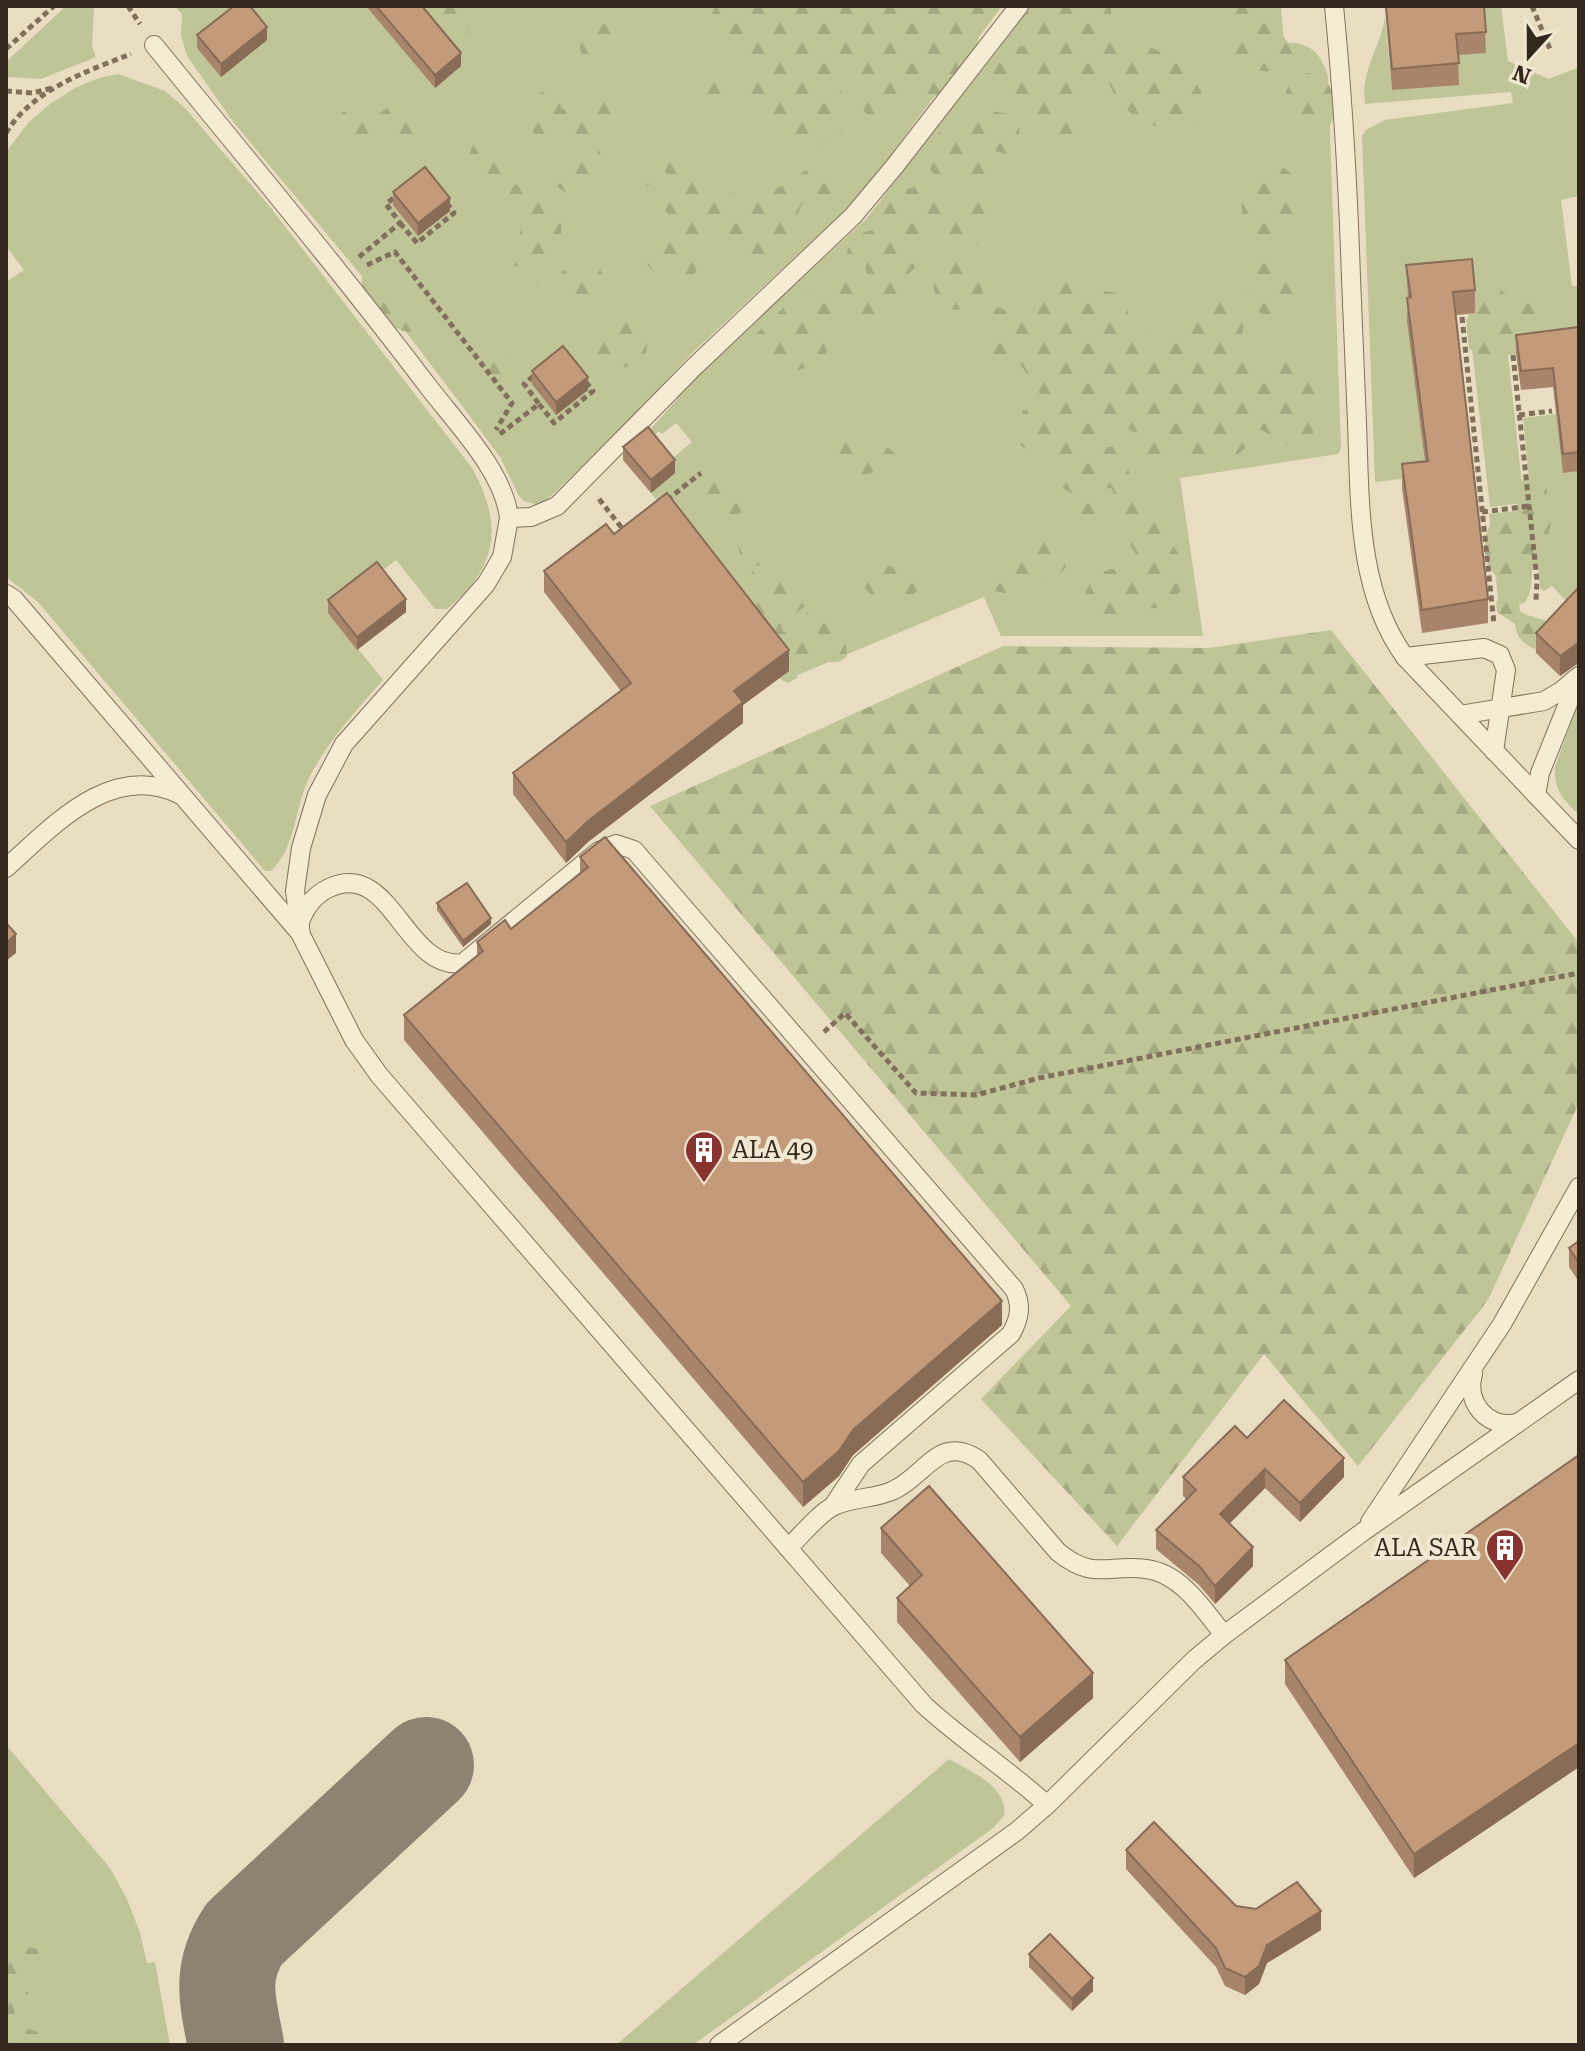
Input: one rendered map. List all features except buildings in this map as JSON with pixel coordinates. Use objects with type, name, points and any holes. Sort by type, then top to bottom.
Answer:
[{"type":"lane","points":[[509,518],[531,517],[557,506],[694,367],[853,216],[1019,6]]},
{"type":"lane","points":[[1334,6],[1345,116],[1359,486],[1369,571],[1381,613],[1393,641],[1405,657],[1579,840]]},
{"type":"lane","points":[[154,45],[340,272],[477,452],[496,479],[505,498],[509,518],[502,557],[486,584],[364,718],[331,767],[307,821],[301,848],[295,891],[300,930]]},
{"type":"lane","points":[[6,594],[14,599],[300,930],[354,1040],[379,1075],[924,1705],[963,1740],[1047,1805]]},
{"type":"lane","points":[[1405,657],[1484,648],[1503,658],[1506,665],[1494,751]]},
{"type":"lane","points":[[1460,715],[1544,701],[1578,676]]},
{"type":"lane","points":[[1536,795],[1540,773],[1578,676]]},
{"type":"lane","points":[[6,868],[83,802],[102,793],[118,788],[148,786],[183,796]]},
{"type":"lane","points":[[300,930],[308,905],[326,889],[358,884],[375,893],[435,960],[453,965],[463,963],[599,851],[608,845],[625,845],[634,850],[1014,1289],[1020,1307],[1011,1334],[861,1464],[833,1506],[788,1548]]},
{"type":"lane","points":[[1364,1531],[1502,1324],[1579,1187]]},
{"type":"lane","points":[[1475,1366],[1470,1391],[1475,1405],[1492,1421],[1509,1425],[1517,1423]]},
{"type":"lane","points":[[719,2045],[1017,1831],[1194,1660],[1224,1635],[1364,1531],[1579,1380]]},
{"type":"lane","points":[[833,1506],[894,1490],[947,1451],[969,1453],[979,1460],[1058,1552],[1073,1564],[1089,1570],[1147,1568],[1162,1574],[1193,1596],[1224,1635]]},
{"type":"path","points":[[6,49],[54,6]]},
{"type":"path","points":[[1532,6],[1550,49]]},
{"type":"path","points":[[6,91],[33,93],[56,88],[154,45]]},
{"type":"path","points":[[6,133],[27,109],[56,88]]},
{"type":"path","points":[[405,189],[386,204],[417,243],[454,213],[439,194]]},
{"type":"path","points":[[340,272],[400,223]]},
{"type":"path","points":[[362,267],[395,252],[512,403],[494,434]]},
{"type":"path","points":[[1462,317],[1495,637]]},
{"type":"path","points":[[1513,355],[1537,580],[1536,600]]},
{"type":"path","points":[[543,369],[524,384],[554,423],[593,391],[578,372]]},
{"type":"path","points":[[477,452],[539,404]]},
{"type":"path","points":[[1519,415],[1552,411]]},
{"type":"path","points":[[664,504],[701,473]]},
{"type":"path","points":[[583,479],[626,534]]},
{"type":"path","points":[[1482,512],[1529,506]]},
{"type":"path","points":[[807,1049],[845,1013],[916,1093],[976,1095],[1039,1078],[1579,973]]},
{"type":"green space","points":[[66,6],[94,6],[92,46],[96,57],[41,79],[6,77],[6,62]]},
{"type":"green space","points":[[174,6],[1002,6],[874,177],[844,211],[691,354],[627,423],[549,498],[537,505],[519,496],[500,457],[381,299],[234,123],[187,56],[181,35],[182,14]]},
{"type":"green space","points":[[423,6],[470,6],[467,33],[452,38],[437,37],[423,20]]},
{"type":"green space","points":[[716,6],[999,6],[981,30],[977,44],[951,82],[924,102],[904,101],[892,94],[886,114],[868,115],[853,101],[853,72],[847,68],[837,79],[842,90],[838,102],[842,124],[840,133],[832,142],[811,145],[798,142],[747,103],[744,77],[754,44],[745,34],[736,40],[728,40],[712,31],[710,20]]},
{"type":"green space","points":[[1028,6],[1111,6],[1111,23],[1119,30],[1120,49],[1142,46],[1156,49],[1174,61],[1196,84],[1205,107],[1198,123],[1190,131],[1181,131],[1144,121],[1119,101],[1106,76],[1094,74],[1080,88],[1071,108],[1064,114],[1074,124],[1073,133],[1067,139],[1052,134],[1050,127],[1053,117],[1044,123],[1010,110],[1001,102],[1007,88],[992,76],[990,64],[1003,48],[1023,46],[1026,42],[1019,34],[1019,27]]},
{"type":"green space","points":[[1031,6],[1281,6],[1284,43],[1307,46],[1318,55],[1328,76],[1341,449],[1338,454],[1180,478],[1203,636],[1001,636],[984,597],[793,677],[651,493],[667,463],[692,442],[676,423],[662,434],[659,431],[623,460],[702,371],[867,218]]},
{"type":"green space","points":[[1231,6],[1278,6],[1281,33],[1293,50],[1285,64],[1273,70],[1260,71],[1236,57],[1229,45],[1228,31],[1234,16]]},
{"type":"green space","points":[[1452,6],[1501,6],[1508,61],[1549,79],[1579,67],[1579,196],[1561,200],[1572,286],[1579,286],[1579,346],[1508,355],[1524,503],[1490,507],[1468,314],[1475,313],[1411,321],[1426,476],[1375,482],[1362,136],[1366,130],[1385,120],[1513,103],[1511,92],[1365,104],[1365,81],[1385,16],[1392,90]]},
{"type":"green space","points":[[597,20],[614,33],[619,53],[606,62],[597,63],[582,57],[580,39],[586,26]]},
{"type":"green space","points":[[710,68],[724,70],[735,94],[726,103],[717,106],[701,101],[697,94],[700,77]]},
{"type":"green space","points":[[1307,73],[1326,82],[1333,96],[1335,116],[1322,130],[1311,131],[1300,126],[1286,104],[1286,92],[1293,81]]},
{"type":"green space","points":[[118,74],[165,91],[185,108],[270,207],[472,468],[488,508],[491,544],[486,561],[464,593],[447,609],[435,609],[396,560],[329,612],[383,680],[315,766],[303,792],[285,851],[271,871],[265,871],[38,602],[6,577],[6,282],[24,270],[6,246],[6,152],[28,123],[50,104],[75,88]]},
{"type":"green space","points":[[543,92],[560,102],[561,108],[569,110],[579,101],[609,100],[615,106],[611,125],[594,138],[603,160],[603,173],[589,190],[580,195],[566,193],[556,185],[565,161],[575,159],[571,145],[544,142],[525,125],[528,105]]},
{"type":"green space","points":[[390,106],[396,107],[419,133],[419,140],[406,149],[390,141],[382,128],[354,148],[337,140],[329,130],[328,125],[343,112],[377,115]]},
{"type":"green space","points":[[989,110],[1007,114],[1019,123],[1020,145],[1006,154],[992,150],[984,157],[995,170],[988,182],[936,177],[930,169],[927,151],[942,129],[954,118],[970,115],[979,118]]},
{"type":"green space","points":[[479,137],[493,138],[507,147],[508,166],[499,182],[484,183],[470,175],[470,154]]},
{"type":"green space","points":[[647,154],[677,158],[690,155],[699,169],[694,183],[697,190],[727,192],[741,201],[750,188],[774,190],[783,185],[789,186],[795,193],[797,177],[804,171],[816,170],[832,178],[833,190],[829,203],[817,209],[802,204],[796,217],[787,223],[788,250],[778,264],[761,266],[734,254],[722,241],[715,226],[704,234],[703,252],[697,270],[685,281],[676,283],[663,280],[646,263],[648,243],[661,229],[676,228],[656,191],[667,179],[666,171],[650,184],[638,182],[635,165],[638,158]]},
{"type":"green space","points":[[1274,164],[1286,169],[1294,178],[1300,199],[1295,222],[1278,240],[1252,231],[1245,223],[1242,209],[1244,186],[1250,174]]},
{"type":"green space","points":[[524,181],[538,183],[549,190],[554,198],[551,208],[556,210],[561,221],[558,243],[548,251],[552,274],[545,281],[533,284],[526,268],[509,265],[505,256],[507,247],[513,242],[527,242],[520,234],[527,218],[512,218],[505,203],[513,186]]},
{"type":"green space","points":[[917,186],[942,193],[950,200],[970,196],[986,201],[992,218],[991,236],[973,248],[968,256],[968,267],[980,282],[982,294],[977,303],[967,309],[955,310],[943,305],[935,294],[934,277],[949,267],[953,246],[937,226],[911,243],[916,257],[915,268],[907,275],[908,284],[899,291],[897,298],[886,302],[897,311],[883,324],[880,336],[873,339],[863,335],[859,320],[866,306],[854,311],[845,308],[841,314],[827,319],[825,334],[820,341],[827,352],[818,362],[809,362],[795,371],[791,368],[778,371],[771,368],[768,352],[755,340],[757,333],[788,303],[812,291],[825,290],[848,281],[869,283],[865,266],[850,265],[847,252],[851,242],[872,230],[877,213],[887,200]]},
{"type":"green space","points":[[1266,259],[1282,264],[1300,282],[1302,298],[1289,318],[1277,321],[1265,317],[1248,295],[1247,282],[1252,269]]},
{"type":"green space","points":[[584,261],[596,263],[605,282],[603,292],[585,302],[565,302],[560,289],[561,273],[571,264]]},
{"type":"green space","points":[[1069,271],[1092,288],[1122,298],[1127,307],[1128,327],[1146,333],[1170,331],[1196,304],[1220,302],[1236,307],[1243,316],[1243,329],[1242,336],[1233,343],[1245,352],[1256,377],[1264,379],[1275,366],[1284,362],[1301,361],[1314,382],[1320,404],[1316,427],[1302,446],[1292,447],[1258,428],[1238,454],[1227,460],[1211,453],[1202,464],[1189,460],[1187,450],[1148,460],[1139,446],[1141,433],[1122,425],[1105,424],[1107,447],[1120,445],[1126,450],[1129,471],[1137,487],[1147,497],[1163,505],[1166,511],[1161,526],[1181,559],[1186,577],[1183,586],[1165,608],[1123,611],[1109,618],[1104,625],[1093,623],[1083,612],[1087,588],[1098,573],[1111,569],[1132,570],[1135,552],[1122,530],[1112,488],[1103,489],[1100,512],[1093,522],[1081,521],[1073,515],[1075,495],[1055,484],[1050,462],[1041,450],[1027,450],[1016,437],[1023,410],[1036,408],[1040,394],[1017,359],[1008,357],[999,367],[993,366],[991,360],[995,346],[987,340],[984,320],[991,309],[998,307],[1012,313],[1039,312],[1038,296],[1043,283],[1053,275]]},
{"type":"green space","points":[[371,272],[377,274],[413,314],[414,326],[410,332],[394,326],[371,303],[362,285],[362,277]]},
{"type":"green space","points":[[1494,285],[1514,300],[1517,306],[1521,302],[1534,303],[1541,312],[1532,333],[1521,334],[1515,329],[1501,353],[1485,357],[1469,349],[1466,319],[1475,313],[1472,288]]},
{"type":"green space","points":[[621,318],[635,323],[644,331],[647,350],[635,364],[625,367],[613,365],[614,369],[607,379],[592,376],[585,360],[590,350],[598,352],[596,333],[608,322]]},
{"type":"green space","points":[[488,347],[500,348],[513,355],[518,368],[512,381],[505,386],[489,382],[479,372],[478,359]]},
{"type":"green space","points":[[1556,414],[1563,472],[1579,471],[1579,608],[1576,611],[1552,586],[1544,591],[1540,588],[1523,418]]},
{"type":"green space","points":[[837,429],[852,434],[855,443],[884,446],[895,454],[897,468],[862,475],[855,472],[847,460],[831,457],[824,450],[830,435]]},
{"type":"green space","points":[[714,475],[731,480],[741,493],[743,508],[732,523],[715,516],[705,516],[698,505],[698,488]]},
{"type":"green space","points":[[1531,476],[1547,485],[1547,499],[1539,507],[1553,516],[1543,550],[1530,573],[1524,578],[1515,572],[1506,580],[1497,576],[1487,562],[1486,535],[1493,518],[1517,510],[1519,485]]},
{"type":"green space","points":[[1525,510],[1532,572],[1529,595],[1524,603],[1499,607],[1489,514]]},
{"type":"green space","points":[[739,533],[759,536],[769,549],[766,559],[758,566],[750,565],[760,596],[764,596],[770,576],[777,573],[797,581],[806,593],[804,607],[795,614],[786,614],[774,607],[773,616],[783,632],[802,635],[810,641],[818,640],[818,630],[804,618],[810,608],[826,611],[841,631],[847,656],[844,659],[813,666],[798,673],[797,678],[788,683],[779,678],[789,671],[704,550],[723,557],[729,565],[732,558],[741,556],[736,540]]},
{"type":"green space","points":[[1051,535],[1059,536],[1059,542],[1052,550],[1056,559],[1064,561],[1066,567],[1059,575],[1020,592],[1006,593],[988,584],[987,572],[996,565],[1019,562],[1020,555]]},
{"type":"green space","points":[[907,557],[918,561],[925,570],[917,591],[909,597],[895,593],[882,599],[863,586],[866,570],[882,563],[892,567],[897,560]]},
{"type":"green space","points":[[1513,596],[1519,600],[1520,611],[1549,623],[1539,650],[1522,641],[1515,624],[1497,612],[1496,602],[1501,597]]},
{"type":"green space","points":[[1331,630],[1579,943],[1579,1103],[1488,1300],[1358,1466],[1264,1354],[1117,1546],[981,1399],[1071,1306],[650,806],[1003,646],[1209,648]]},
{"type":"green space","points":[[1579,701],[1579,815],[1561,794],[1555,767]]},
{"type":"green space","points":[[6,1745],[110,1868],[127,1899],[147,1963],[155,1962],[170,2045],[6,2045]]},
{"type":"green space","points":[[949,1759],[986,1781],[1000,1797],[1004,1816],[993,1828],[693,2045],[616,2045]]},
{"type":"green space","points":[[25,1946],[41,1950],[47,1962],[41,1975],[19,1985],[20,1989],[29,1993],[28,2002],[14,2012],[16,2019],[24,2027],[45,2035],[57,2045],[6,2045],[6,1948]]},
{"type":"taxiway","points":[[236,2045],[227,1988],[231,1962],[244,1934],[426,1765]]},
{"type":"place","name":"ALA 49","points":[[704,1184]]},
{"type":"place","name":"ALA SAR","points":[[1505,1582]]}]
